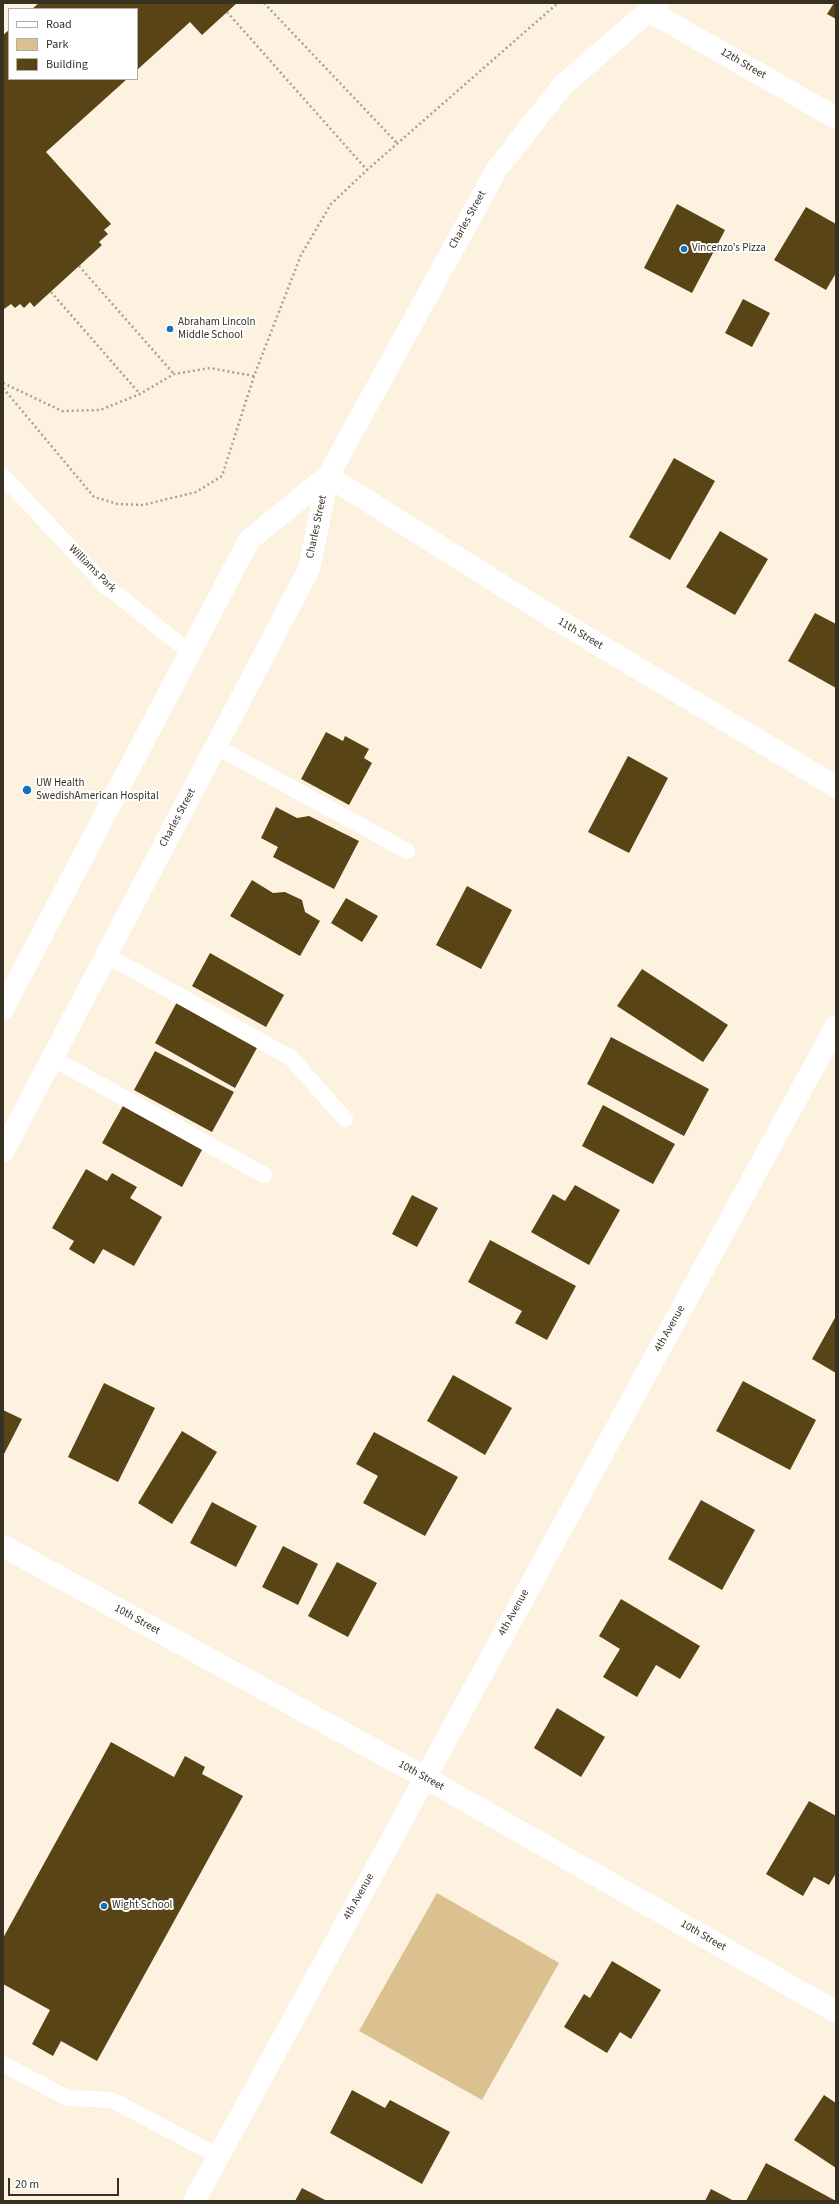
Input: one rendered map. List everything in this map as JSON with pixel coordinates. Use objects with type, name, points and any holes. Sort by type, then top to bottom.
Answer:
[{"type":"main road","name":"12th Street","points":[[654,7],[836,118]]},
{"type":"main road","name":"Charles Street","points":[[3,1152],[309,569],[328,476],[496,169],[563,85],[654,7]]},
{"type":"main road","name":"Charles Street","points":[[3,1009],[249,540],[328,476]]},
{"type":"main road","name":"11th Street","points":[[328,476],[544,612],[836,787]]},
{"type":"main road","name":"4th Avenue","points":[[194,2201],[424,1777],[836,1026]]},
{"type":"main road","name":"10th Street","points":[[3,1546],[424,1777],[836,2012]]},
{"type":"lane","name":"Williams Park","points":[[3,476],[107,587],[190,652]]},
{"type":"lane","points":[[215,746],[407,851]]},
{"type":"lane","points":[[106,955],[291,1058],[345,1119]]},
{"type":"lane","points":[[52,1058],[264,1175]]},
{"type":"lane","points":[[3,2064],[67,2098],[112,2100],[218,2156]]},
{"type":"path","points":[[264,3],[398,143]]},
{"type":"path","points":[[3,388],[94,497],[118,504],[143,505],[196,492],[222,476],[254,376],[301,255],[331,204],[367,170],[558,3]]},
{"type":"path","points":[[227,12],[367,170]]},
{"type":"path","points":[[79,266],[174,374]]},
{"type":"path","points":[[51,292],[140,394]]},
{"type":"path","points":[[3,383],[62,411],[100,410],[140,394],[174,374],[210,368],[254,376]]},
{"type":"green space","points":[[437,1893],[559,1963],[482,2100],[359,2031]]},
{"type":"building","points":[[39,3],[237,3],[202,35],[190,22],[138,69],[138,8],[33,8]]},
{"type":"building","points":[[834,3],[836,3],[836,19],[827,14]]},
{"type":"building","points":[[8,31],[8,80],[126,80],[46,152],[111,224],[104,230],[108,234],[99,242],[102,245],[34,307],[30,302],[24,308],[20,304],[15,308],[11,304],[4,309],[3,35]]},
{"type":"building","name":"Vincenzo's Pizza","points":[[677,204],[725,230],[692,293],[644,268]]},
{"type":"building","points":[[806,207],[836,224],[836,273],[826,290],[774,260]]},
{"type":"building","points":[[743,299],[770,313],[752,347],[725,333]]},
{"type":"building","points":[[674,458],[715,481],[670,560],[629,537]]},
{"type":"building","points":[[720,531],[768,559],[735,615],[686,587]]},
{"type":"building","points":[[815,613],[836,624],[836,688],[788,661]]},
{"type":"building","points":[[326,732],[343,741],[345,736],[369,749],[364,758],[372,763],[349,805],[301,779]]},
{"type":"building","points":[[628,756],[668,778],[629,853],[588,832]]},
{"type":"building","points":[[276,807],[297,818],[309,816],[359,841],[334,889],[273,857],[278,847],[261,838]]},
{"type":"building","points":[[252,880],[273,893],[285,892],[302,900],[305,912],[320,921],[300,956],[230,916]]},
{"type":"building","points":[[467,886],[512,910],[481,969],[436,945]]},
{"type":"building","points":[[346,898],[378,916],[362,942],[331,923]]},
{"type":"building","points":[[210,953],[284,995],[266,1027],[192,986]]},
{"type":"building","points":[[642,969],[728,1025],[703,1062],[617,1006]]},
{"type":"building","points":[[177,1002],[258,1046],[235,1088],[155,1043]]},
{"type":"building","points":[[611,1037],[709,1089],[684,1136],[587,1084]]},
{"type":"building","points":[[155,1051],[234,1092],[212,1132],[134,1090]]},
{"type":"building","points":[[124,1104],[203,1148],[182,1187],[102,1143]]},
{"type":"building","points":[[603,1105],[675,1144],[653,1184],[582,1146]]},
{"type":"building","points":[[86,1169],[107,1181],[112,1173],[137,1187],[130,1198],[162,1217],[134,1266],[103,1249],[94,1264],[69,1249],[74,1241],[52,1228]]},
{"type":"building","points":[[575,1185],[620,1210],[589,1265],[531,1232],[553,1194],[565,1201]]},
{"type":"building","points":[[412,1195],[438,1208],[417,1247],[392,1234]]},
{"type":"building","points":[[490,1240],[576,1286],[547,1340],[515,1323],[522,1311],[468,1282]]},
{"type":"building","points":[[836,1316],[836,1373],[812,1359]]},
{"type":"building","points":[[453,1375],[512,1408],[485,1455],[427,1421]]},
{"type":"building","points":[[743,1381],[816,1420],[790,1470],[716,1431]]},
{"type":"building","points":[[104,1383],[155,1408],[118,1482],[68,1457]]},
{"type":"building","points":[[3,1410],[22,1419],[3,1456]]},
{"type":"building","points":[[182,1431],[217,1452],[172,1524],[138,1503]]},
{"type":"building","points":[[374,1432],[458,1477],[425,1536],[363,1503],[378,1476],[356,1464]]},
{"type":"building","points":[[701,1500],[755,1530],[722,1590],[668,1559]]},
{"type":"building","points":[[212,1502],[257,1526],[236,1567],[190,1543]]},
{"type":"building","points":[[283,1546],[318,1564],[298,1605],[262,1587]]},
{"type":"building","points":[[337,1562],[377,1583],[348,1637],[308,1616]]},
{"type":"building","points":[[621,1599],[700,1646],[680,1679],[656,1665],[637,1697],[603,1677],[620,1649],[599,1636]]},
{"type":"building","points":[[557,1708],[605,1737],[581,1777],[534,1748]]},
{"type":"building","points":[[111,1742],[174,1777],[185,1756],[205,1767],[202,1774],[243,1796],[97,2061],[61,2041],[53,2056],[32,2044],[50,2010],[3,1984],[3,1938]]},
{"type":"building","points":[[809,1801],[836,1816],[836,1873],[829,1885],[814,1877],[803,1896],[766,1874]]},
{"type":"building","points":[[612,1961],[661,1990],[631,2039],[620,2032],[607,2053],[564,2027],[584,1994],[590,1998]]},
{"type":"building","points":[[352,2090],[385,2108],[390,2100],[450,2132],[422,2184],[330,2133]]},
{"type":"building","points":[[824,2095],[836,2103],[836,2168],[794,2140]]},
{"type":"building","points":[[766,2163],[836,2201],[746,2201]]},
{"type":"building","points":[[302,2188],[327,2201],[295,2201]]},
{"type":"building","points":[[711,2189],[734,2201],[705,2201]]},
{"type":"place","name":"Vincenzo's Pizza","points":[[684,249]]},
{"type":"place","name":"Abraham Lincoln Middle School","points":[[170,329]]},
{"type":"place","name":"UW Health SwedishAmerican Hospital","points":[[27,790]]},
{"type":"place","name":"Wight School","points":[[104,1906]]}]
